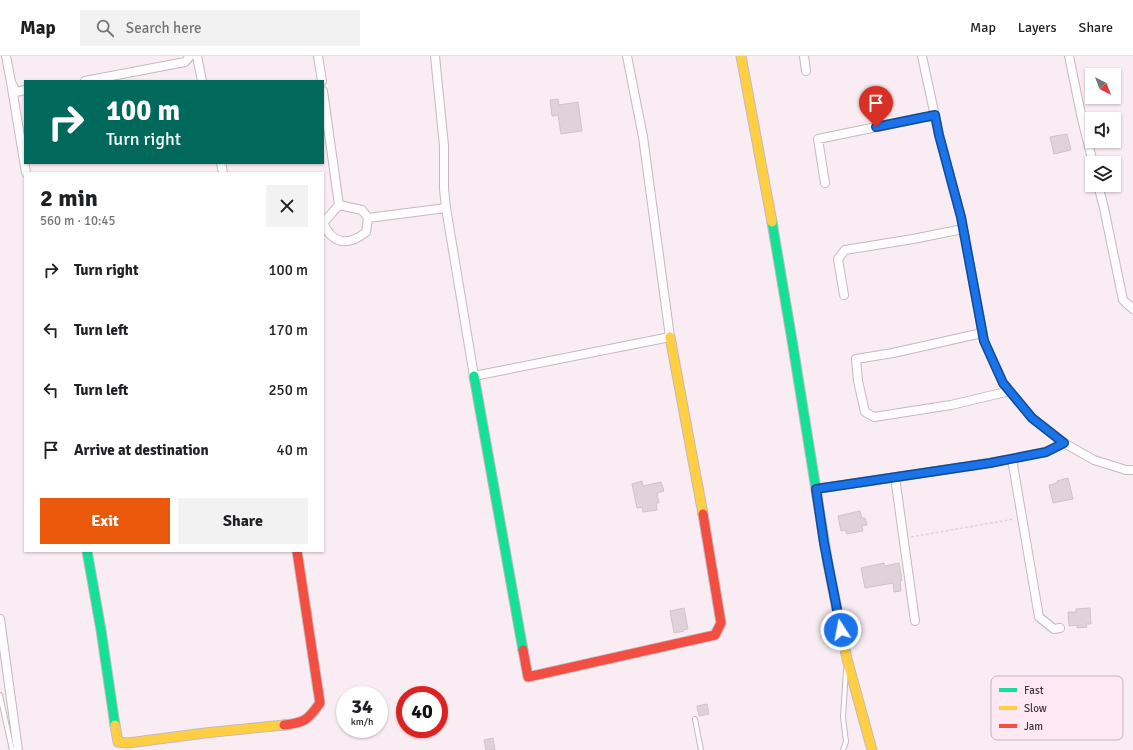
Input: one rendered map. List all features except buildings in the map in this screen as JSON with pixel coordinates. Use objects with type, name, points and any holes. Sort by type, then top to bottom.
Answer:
[{"type":"street","points":[[6,56],[24,161]]},
{"type":"street","points":[[90,80],[185,62],[190,56]]},
{"type":"street","points":[[197,56],[202,80]]},
{"type":"street","points":[[318,56],[322,80]]},
{"type":"street","points":[[435,56],[444,146],[444,189],[446,208],[474,376],[528,678],[715,635],[721,623],[704,519],[670,337],[643,137],[627,56]]},
{"type":"street","points":[[741,56],[795,361],[824,543],[846,659],[872,750]]},
{"type":"street","points":[[804,56],[806,71]]},
{"type":"street","points":[[922,56],[963,229],[982,333],[984,341],[1003,383],[1032,418],[1064,443],[1094,460],[1126,470],[1133,470]]},
{"type":"street","points":[[1069,56],[1091,156]]},
{"type":"street","points":[[11,82],[16,92],[24,90]]},
{"type":"street","points":[[324,98],[339,205],[324,222]]},
{"type":"street","points":[[825,183],[818,139],[935,115]]},
{"type":"street","points":[[1099,192],[1122,300],[1133,310]]},
{"type":"street","points":[[324,225],[327,232],[335,239],[347,241],[357,239],[366,232],[368,218],[362,210],[339,205]]},
{"type":"street","points":[[368,218],[446,208]]},
{"type":"street","points":[[844,296],[838,259],[845,250],[963,229]]},
{"type":"street","points":[[982,333],[893,353],[856,359],[858,380],[865,412],[874,417],[951,405],[1010,391]]},
{"type":"street","points":[[474,376],[670,337]]},
{"type":"street","points":[[816,489],[1012,459],[1046,452],[1064,443]]},
{"type":"street","points":[[1012,459],[1038,617],[1054,629],[1060,628]]},
{"type":"street","points":[[895,477],[915,621]]},
{"type":"street","points":[[87,552],[118,742],[128,743],[205,733],[298,724],[311,716],[320,703],[297,552]]},
{"type":"street","points":[[0,619],[18,750]]},
{"type":"lane","points":[[843,750],[846,742],[843,717],[846,659]]},
{"type":"lane","points":[[0,695],[12,750]]},
{"type":"lane","points":[[695,719],[701,750]]},
{"type":"path","points":[[904,538],[1022,517]]},
{"type":"traffic: fast","points":[[772,222],[828,564]]},
{"type":"traffic: fast","points":[[474,376],[523,650]]},
{"type":"traffic: fast","points":[[87,552],[101,630],[115,725]]},
{"type":"traffic: slow","points":[[741,56],[772,222]]},
{"type":"traffic: slow","points":[[670,337],[703,514]]},
{"type":"traffic: slow","points":[[828,564],[847,659],[872,750]]},
{"type":"traffic: slow","points":[[115,725],[118,742],[128,743],[284,725]]},
{"type":"traffic: jam","points":[[523,650],[528,677],[715,635],[721,623],[703,514]]},
{"type":"traffic: jam","points":[[284,725],[305,720],[320,703],[297,552]]},
{"type":"route","points":[[841,630],[824,543],[816,489],[990,463],[1046,452],[1064,443],[1032,418],[1003,383],[984,341],[961,217],[935,115],[876,127]]}]
